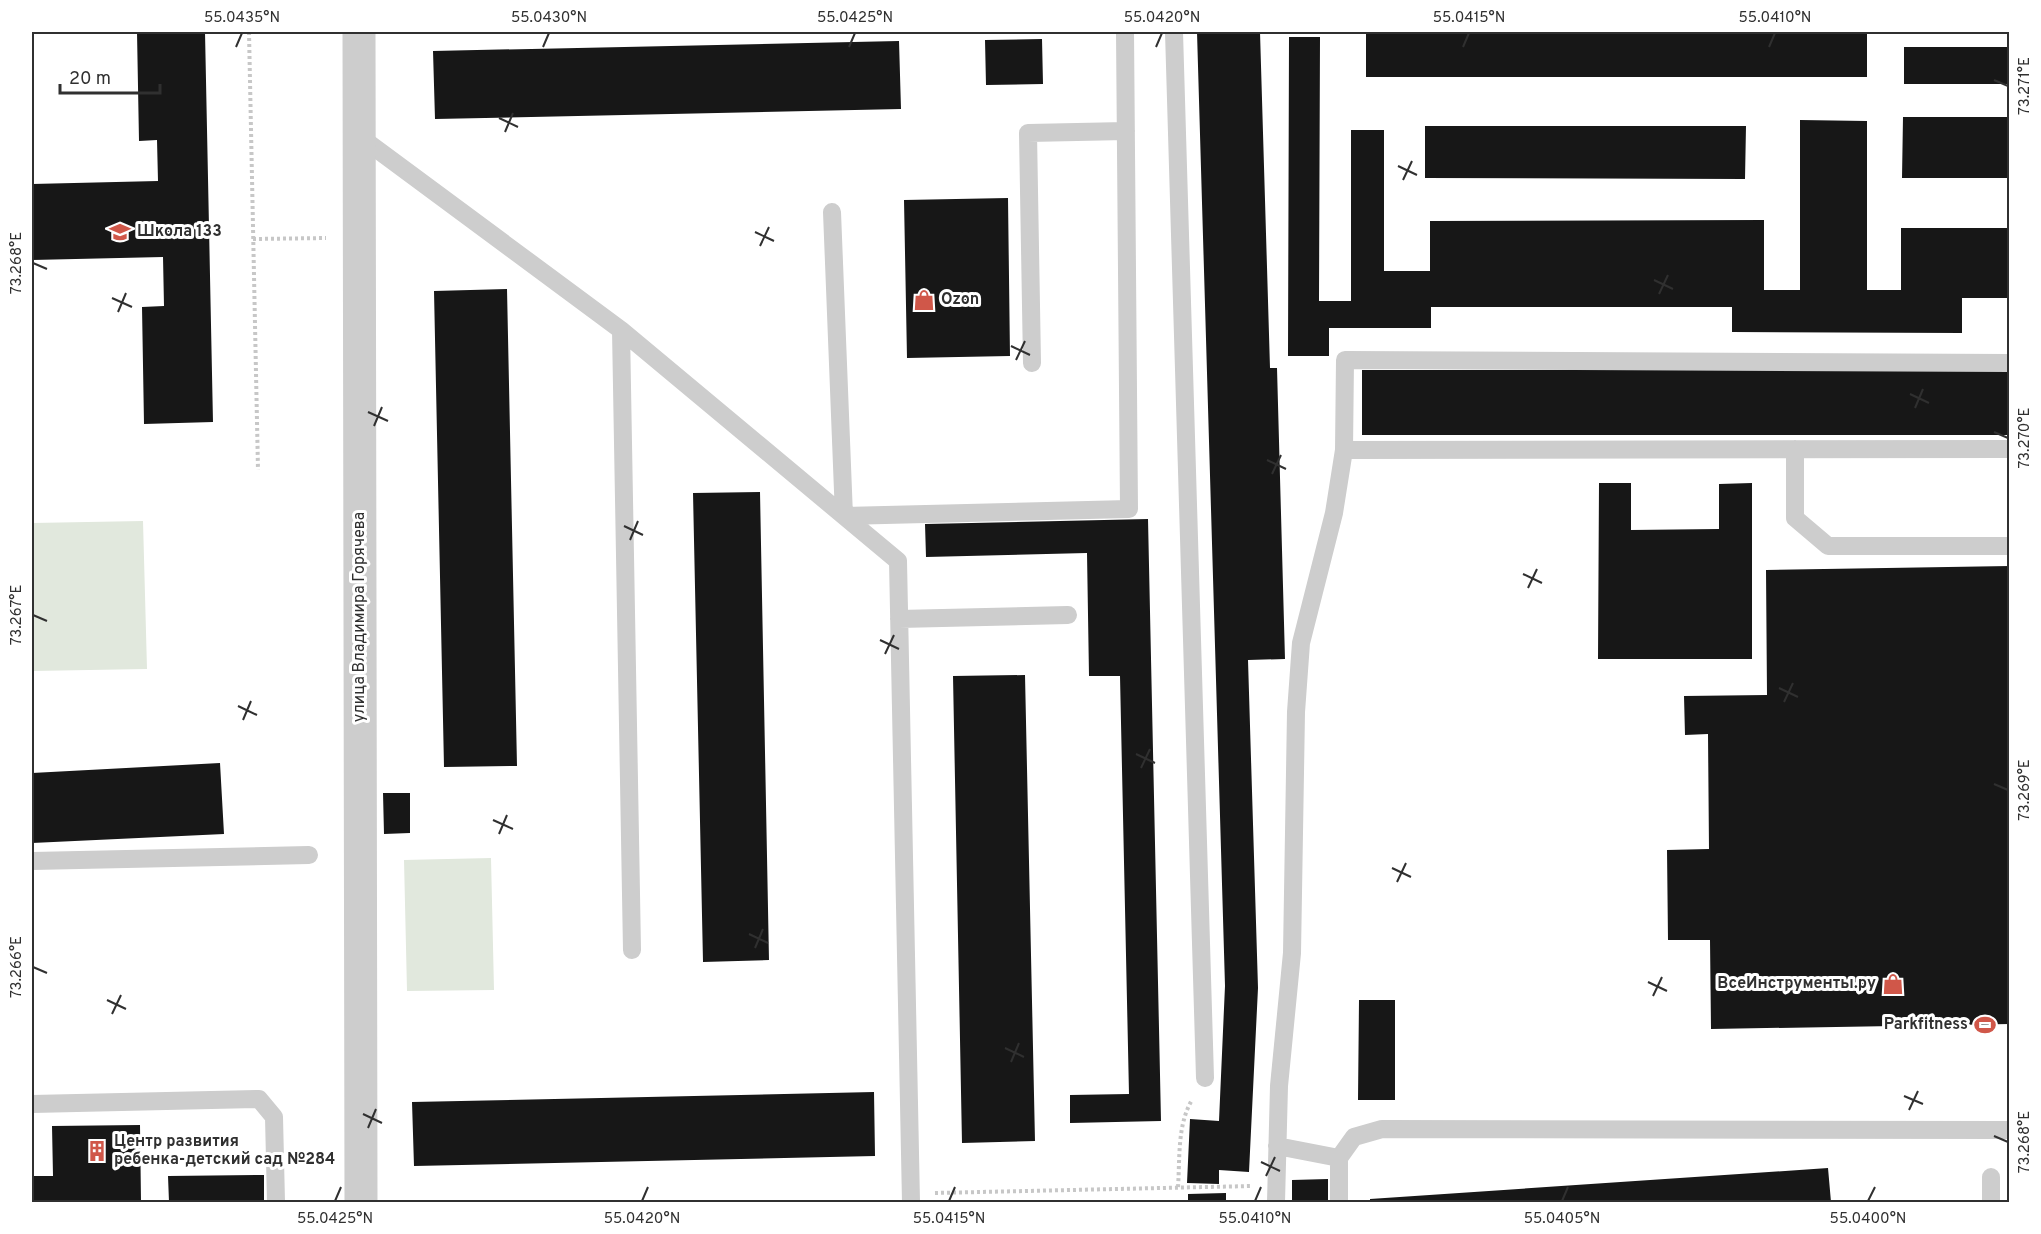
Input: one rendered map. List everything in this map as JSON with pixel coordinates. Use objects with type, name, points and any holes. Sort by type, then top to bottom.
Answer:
[{"type":"street","name":"улица Владимира Горячева","points":[[359,32],[361,1203]]},
{"type":"lane","points":[[844,516],[1129,509],[1125,32]]},
{"type":"lane","points":[[1174,32],[1205,1078]]},
{"type":"lane","points":[[1032,363],[1028,132],[1126,130]]},
{"type":"lane","points":[[359,136],[621,330],[898,561],[911,1198]]},
{"type":"lane","points":[[832,212],[844,516]]},
{"type":"lane","points":[[621,330],[632,950]]},
{"type":"lane","points":[[1276,1194],[1279,1086],[1292,952],[1296,712],[1301,643],[1334,513],[1344,450],[1345,360],[2010,363]]},
{"type":"lane","points":[[1344,450],[2010,448]]},
{"type":"lane","points":[[1796,449],[1795,518],[1828,546],[2010,546]]},
{"type":"lane","points":[[898,619],[1068,615]]},
{"type":"lane","points":[[32,861],[309,855]]},
{"type":"lane","points":[[32,1104],[259,1099],[274,1117],[276,1203]]},
{"type":"lane","points":[[1339,1203],[1339,1158],[1354,1137],[1382,1129],[2010,1130]]},
{"type":"lane","points":[[1277,1146],[1339,1158]]},
{"type":"lane","points":[[1991,1177],[1991,1203]]},
{"type":"path","points":[[249,32],[258,470]]},
{"type":"path","points":[[253,239],[359,237]]},
{"type":"path","points":[[1178,1188],[1183,1127],[1188,1107],[1205,1078]]},
{"type":"path","points":[[911,1198],[1178,1188],[1276,1194]]},
{"type":"shaded area","points":[[143,521],[147,669],[32,671],[32,523]]},
{"type":"shaded area","points":[[491,858],[494,990],[407,991],[404,860]]},
{"type":"building","name":"Школа 133","points":[[137,32],[205,32],[213,422],[144,424],[142,307],[164,306],[163,257],[32,260],[32,184],[158,181],[157,140],[139,141]]},
{"type":"building","points":[[1197,32],[1260,32],[1270,368],[1277,368],[1285,659],[1248,660],[1258,988],[1249,1172],[1219,1170],[1219,1184],[1187,1183],[1190,1119],[1219,1121],[1225,986]]},
{"type":"building","points":[[1366,33],[1867,33],[1867,77],[1366,77]]},
{"type":"building","points":[[1289,37],[1320,37],[1319,301],[1351,301],[1351,130],[1384,130],[1384,271],[1430,271],[1430,221],[1764,220],[1764,290],[1800,290],[1800,120],[1867,121],[1867,290],[1901,290],[1901,228],[2010,228],[2010,298],[1962,298],[1962,333],[1732,332],[1732,307],[1431,307],[1431,328],[1329,328],[1329,356],[1288,356]]},
{"type":"building","points":[[1042,39],[1043,84],[986,85],[985,40]]},
{"type":"building","points":[[899,41],[901,109],[435,119],[433,51]]},
{"type":"building","points":[[1904,47],[2010,47],[2010,84],[1904,84]]},
{"type":"building","points":[[1903,117],[2010,117],[2010,178],[1902,178]]},
{"type":"building","points":[[1425,126],[1746,126],[1745,179],[1425,178]]},
{"type":"building","points":[[1008,198],[1010,356],[907,358],[904,200]]},
{"type":"building","points":[[507,289],[517,766],[444,767],[434,291]]},
{"type":"building","points":[[1362,370],[2010,370],[2010,435],[1362,435]]},
{"type":"building","points":[[1599,483],[1631,483],[1631,530],[1719,529],[1719,484],[1752,483],[1752,659],[1598,659]]},
{"type":"building","points":[[760,492],[769,960],[703,962],[693,493]]},
{"type":"building","points":[[1148,519],[1161,1121],[1070,1123],[1070,1095],[1129,1094],[1120,676],[1089,676],[1087,553],[926,557],[925,524]]},
{"type":"building","points":[[2010,566],[2010,1024],[1711,1029],[1710,940],[1668,940],[1667,850],[1709,849],[1708,734],[1685,735],[1684,696],[1767,695],[1766,570]]},
{"type":"building","points":[[1025,675],[1035,1141],[962,1143],[953,676]]},
{"type":"building","points":[[220,763],[224,834],[32,843],[32,773]]},
{"type":"building","points":[[383,793],[410,793],[410,833],[384,834]]},
{"type":"building","points":[[1359,1000],[1395,1000],[1395,1100],[1358,1100]]},
{"type":"building","points":[[874,1092],[875,1156],[414,1166],[412,1102]]},
{"type":"building","name":"Центр развития ребенка-детский сад №284","points":[[140,1125],[141,1202],[32,1202],[32,1176],[53,1176],[52,1126]]},
{"type":"building","points":[[1828,1168],[1831,1202],[1370,1202],[1370,1199]]},
{"type":"building","name":"Центр развития ребенка-детский сад №284","points":[[264,1175],[264,1202],[169,1202],[168,1176]]},
{"type":"building","points":[[1328,1179],[1328,1202],[1292,1202],[1292,1180]]},
{"type":"building","points":[[1226,1193],[1226,1202],[1188,1202],[1188,1194]]},
{"type":"place","name":"Школа 133","points":[[120,232]]},
{"type":"place","name":"Ozon","points":[[924,300]]},
{"type":"place","name":"ВсеИнструменты.ру","points":[[1893,984]]},
{"type":"place","name":"Parkfitness","points":[[1985,1025]]},
{"type":"place","name":"Центр развития ребенка-детский сад №284","points":[[97,1151]]}]
